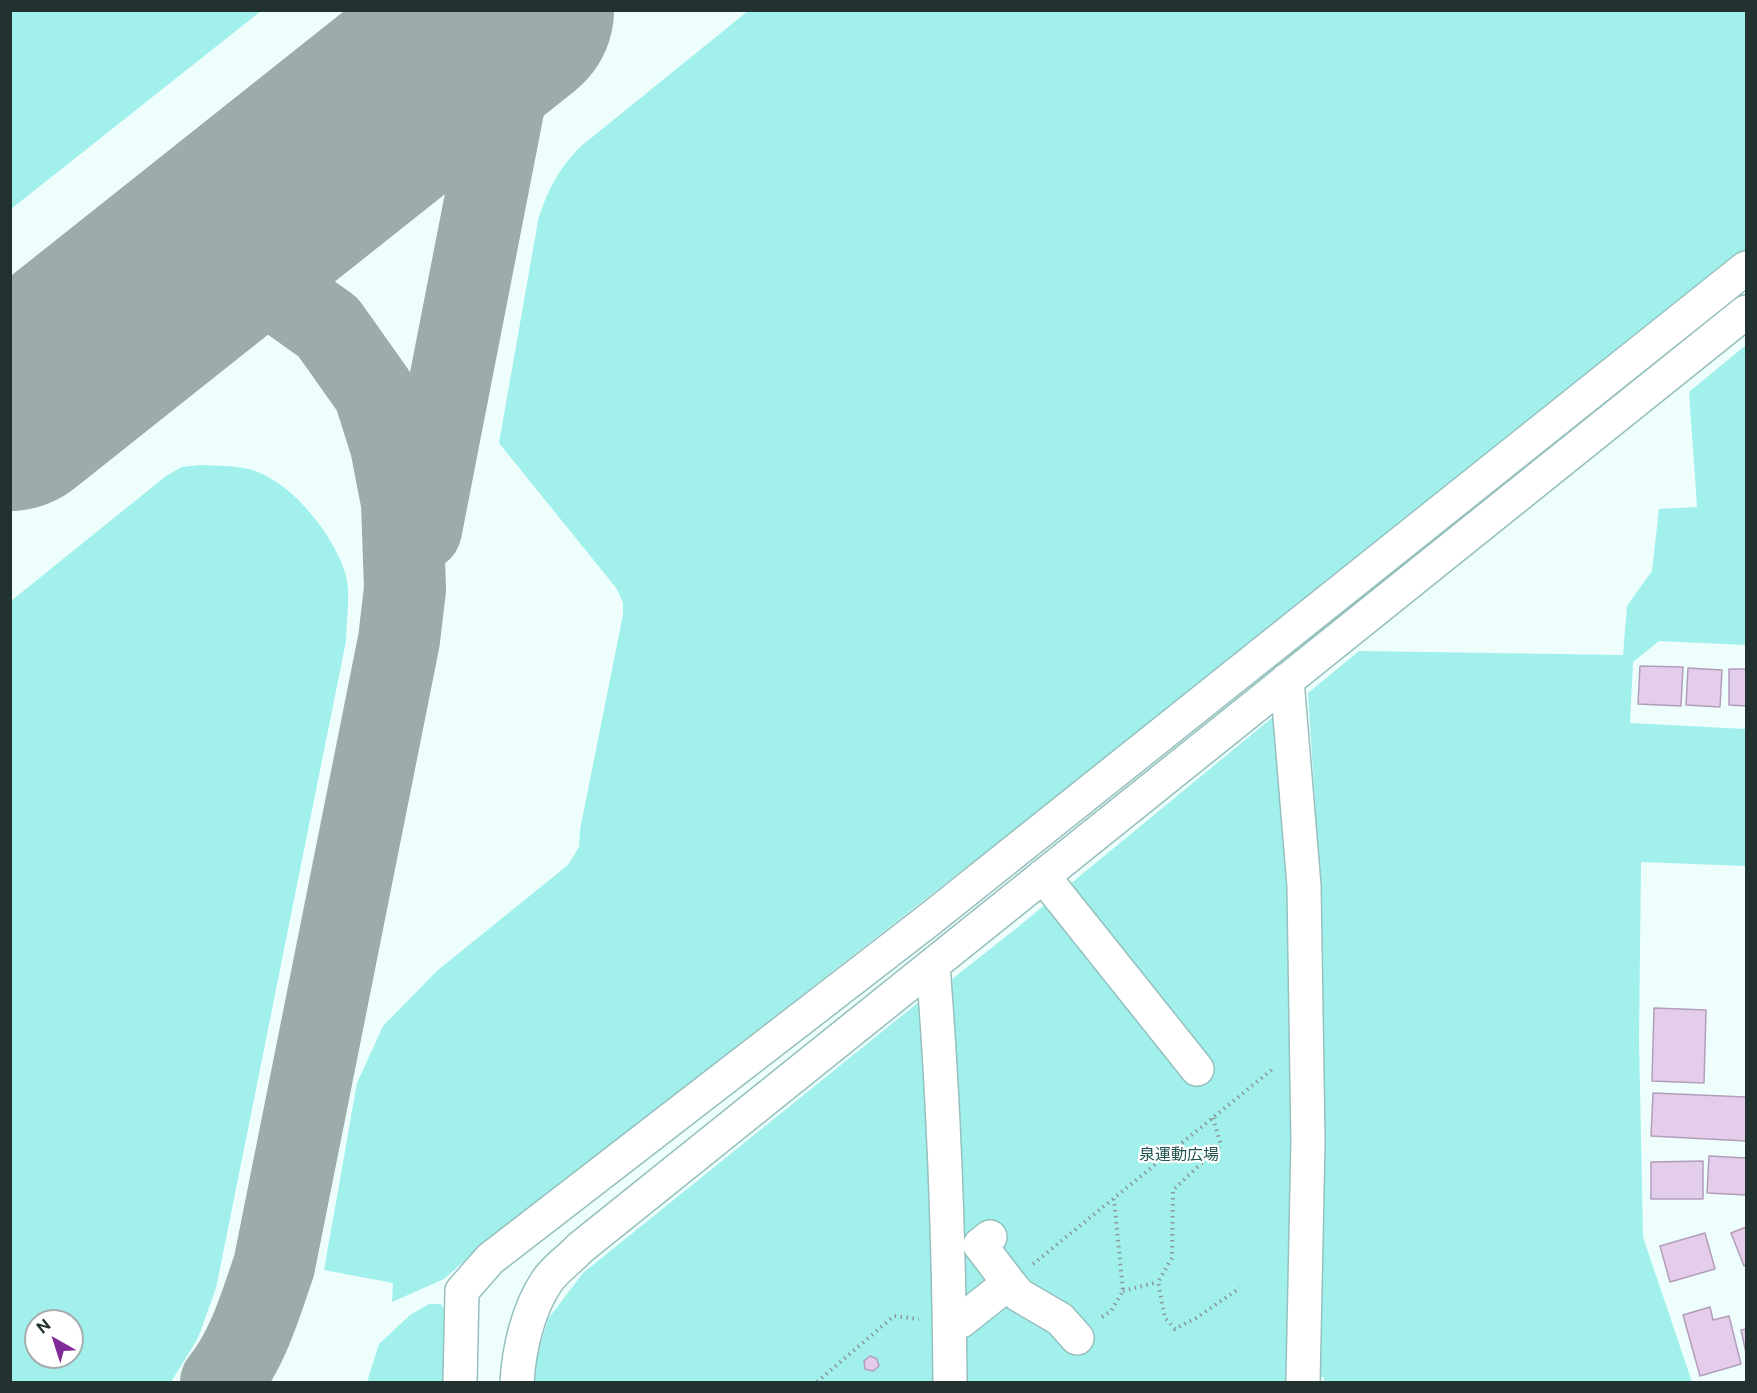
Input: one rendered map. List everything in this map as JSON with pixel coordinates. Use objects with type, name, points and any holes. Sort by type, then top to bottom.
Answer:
[{"type":"street","points":[[460,1383],[462,1291],[490,1259],[930,920],[1746,268]]},
{"type":"street","points":[[517,1383],[518,1355],[531,1316],[547,1281],[580,1248],[1746,312]]},
{"type":"street","points":[[1287,680],[1304,886],[1308,1141],[1303,1383]]},
{"type":"street","points":[[1043,876],[1197,1069]]},
{"type":"street","points":[[933,965],[940,1062],[950,1321],[950,1383]]},
{"type":"street","points":[[990,1237],[980,1245],[1017,1277],[1019,1295],[1060,1319],[1074,1335]]},
{"type":"street","points":[[950,1321],[961,1321],[1017,1277]]},
{"type":"path","points":[[1017,1277],[1281,1062]]},
{"type":"path","points":[[1213,1118],[1221,1145],[1173,1190],[1172,1258],[1158,1282],[1165,1318],[1175,1329],[1196,1318],[1240,1288]]},
{"type":"path","points":[[1074,1335],[1111,1311],[1122,1291],[1114,1199]]},
{"type":"path","points":[[1122,1291],[1158,1282]]},
{"type":"path","points":[[817,1383],[894,1316],[950,1321]]},
{"type":"green space","points":[[11,10],[261,10],[261,11],[11,209]]},
{"type":"green space","points":[[748,11],[1746,11],[1746,252],[1331,583],[494,1235],[444,1279],[392,1302],[393,1283],[324,1270],[357,1083],[383,1026],[438,970],[568,865],[579,847],[580,830],[623,615],[623,603],[617,589],[499,443],[538,221],[554,181],[580,147]]},
{"type":"green space","name":"泉運動広場","points":[[1746,345],[1746,645],[1659,641],[1633,662],[1630,723],[1746,729],[1746,866],[1641,862],[1639,1039],[1643,1237],[1692,1382],[1324,1382],[1324,1377],[1291,1377],[1290,1382],[529,1382],[548,1319],[583,1273],[925,997],[947,983],[1018,927],[1279,712],[1320,881],[1308,693],[1359,651],[1623,655],[1627,606],[1652,571],[1659,509],[1697,507],[1689,392]]},
{"type":"green space","points":[[228,466],[255,471],[285,488],[323,529],[341,561],[346,576],[348,600],[346,641],[216,1288],[198,1338],[171,1382],[11,1382],[11,601],[166,476],[182,467]]},
{"type":"green space","points":[[429,1304],[441,1304],[447,1314],[447,1382],[367,1382],[379,1344],[410,1315]]},
{"type":"building","points":[[1640,666],[1683,667],[1681,706],[1638,704]]},
{"type":"building","points":[[1688,668],[1722,670],[1720,707],[1686,705]]},
{"type":"building","points":[[1729,669],[1746,669],[1746,706],[1729,705]]},
{"type":"building","points":[[1654,1008],[1706,1010],[1704,1083],[1652,1081]]},
{"type":"building","points":[[1653,1093],[1746,1097],[1746,1141],[1651,1136]]},
{"type":"building","points":[[1709,1156],[1746,1158],[1746,1195],[1707,1193]]},
{"type":"building","points":[[1703,1161],[1703,1199],[1651,1199],[1651,1162]]},
{"type":"building","points":[[1746,1227],[1746,1265],[1744,1266],[1731,1233]]},
{"type":"building","points":[[1705,1233],[1715,1269],[1670,1282],[1660,1246]]},
{"type":"building","points":[[1710,1307],[1713,1320],[1729,1316],[1741,1364],[1700,1376],[1683,1315]]},
{"type":"building","points":[[1746,1329],[1746,1353],[1741,1330]]},
{"type":"building","points":[[870,1356],[877,1359],[879,1366],[873,1371],[865,1369],[864,1361]]},
{"type":"taxiway","points":[[421,530],[510,74],[540,10]]},
{"type":"taxiway","points":[[117,323],[162,298],[225,285],[283,295],[328,327],[374,392],[391,446],[402,503],[405,589],[399,640],[274,1266],[246,1341],[239,1356],[221,1382]]},
{"type":"runway","points":[[10,408],[511,10]]}]
